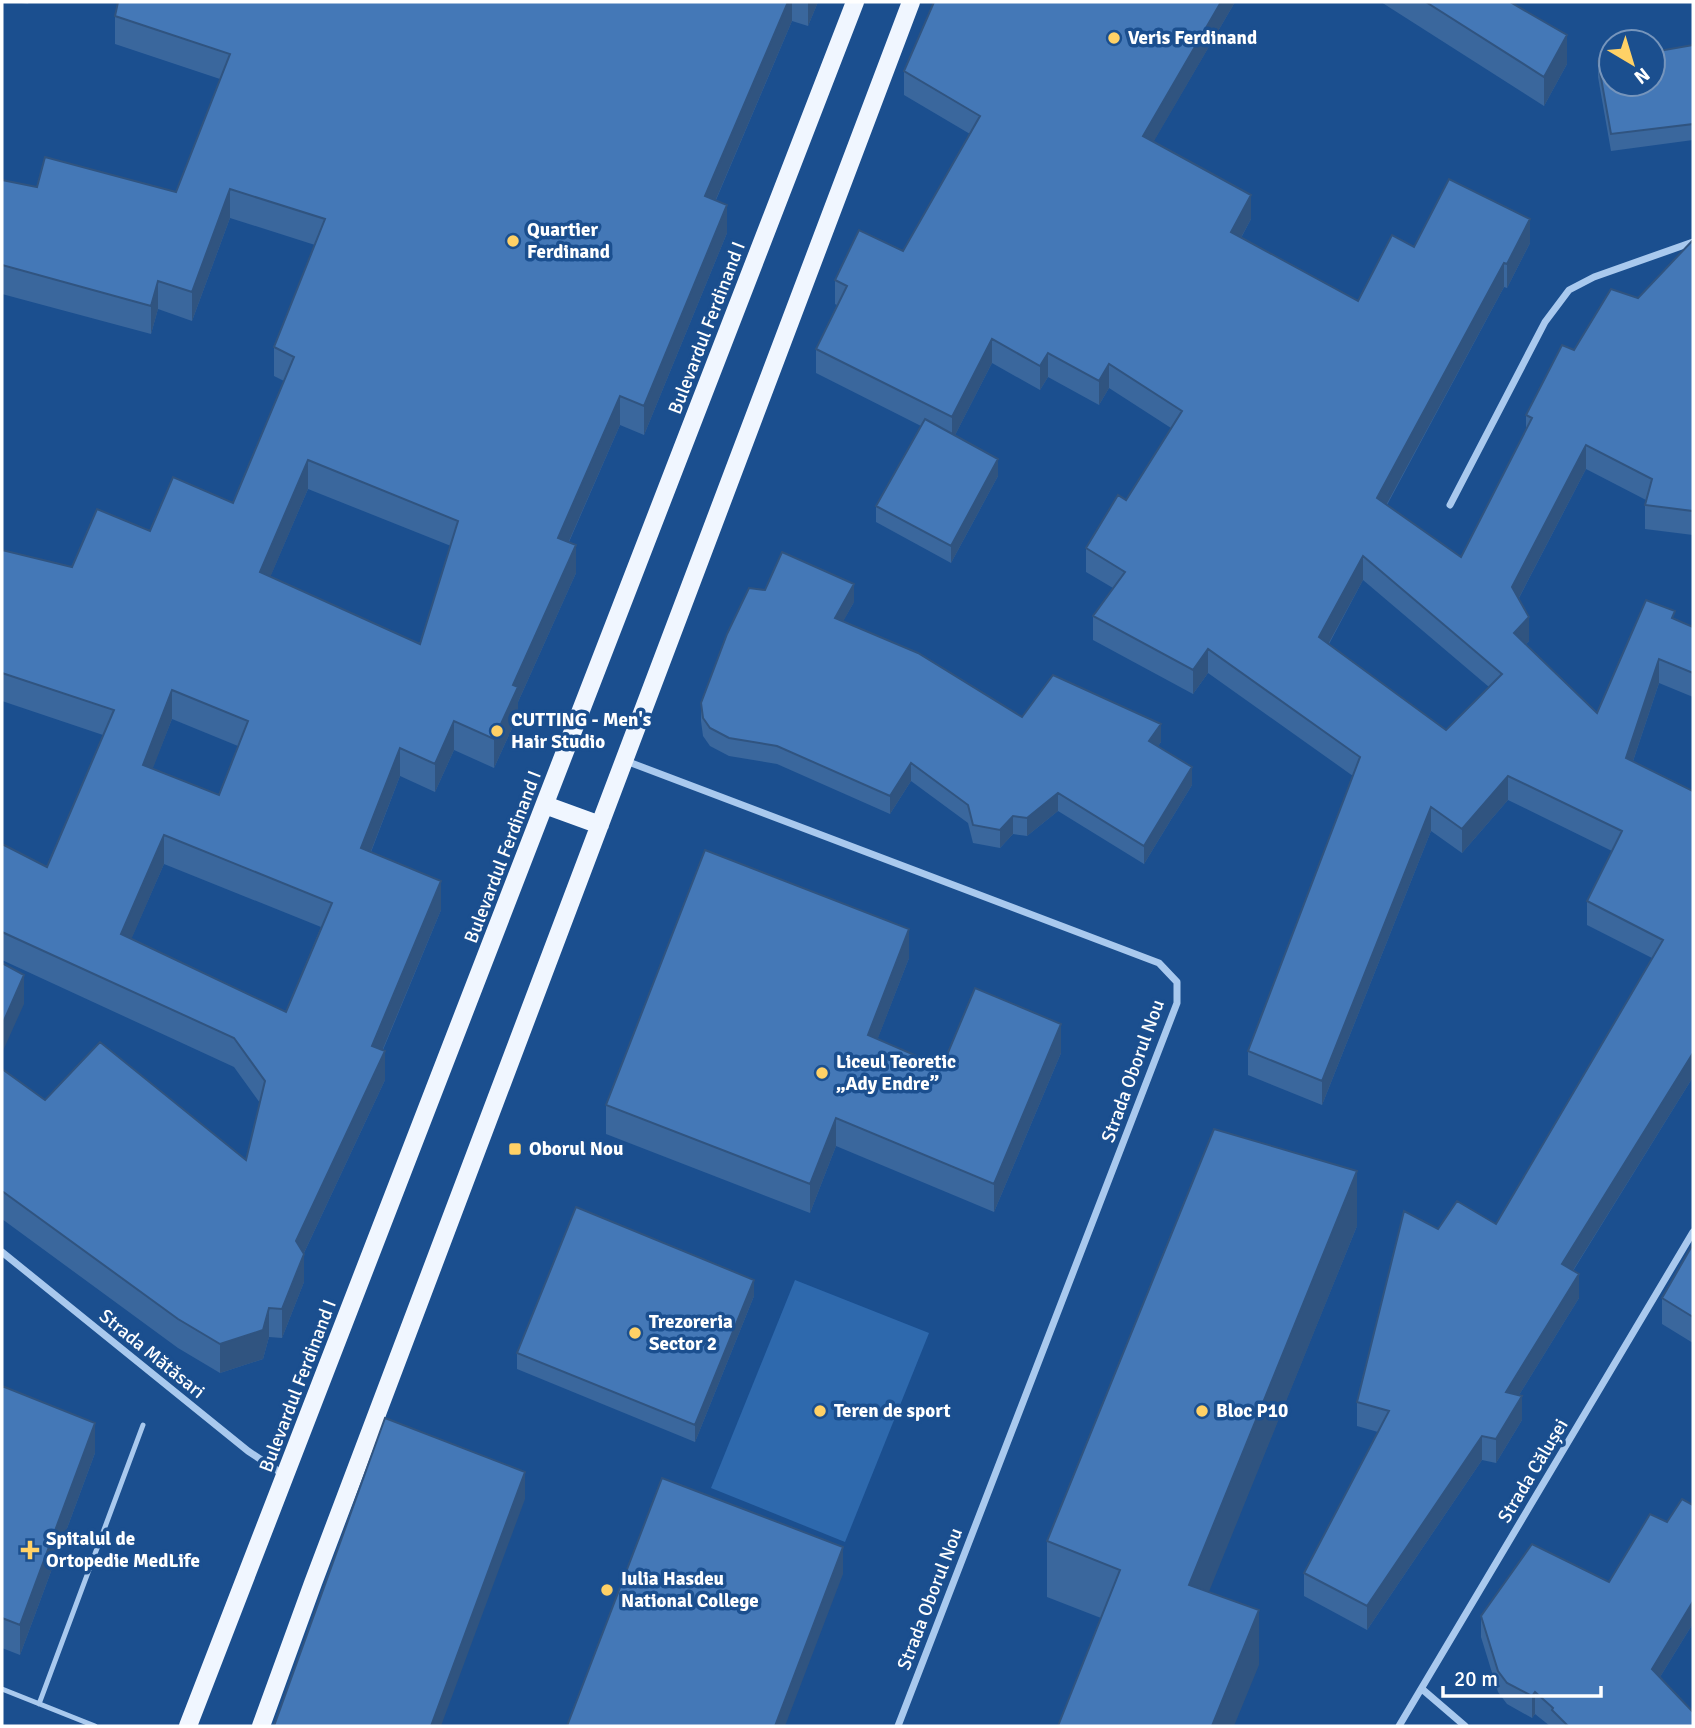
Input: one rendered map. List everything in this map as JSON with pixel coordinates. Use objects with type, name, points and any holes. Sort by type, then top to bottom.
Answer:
[{"type":"main road","name":"Bulevardul Ferdinand I","points":[[188,1726],[855,2]]},
{"type":"main road","points":[[261,1726],[911,2]]},
{"type":"main road","points":[[545,806],[600,825]]},
{"type":"street","points":[[1450,505],[1545,322],[1569,289],[1594,277],[1693,242]]},
{"type":"street","name":"Strada Oborul Nou","points":[[625,760],[1159,963],[1177,982],[1177,1003],[898,1726]]},
{"type":"street","name":"Strada Călușei","points":[[1399,1726],[1693,1232]]},
{"type":"street","name":"Strada Mătăsari","points":[[2,1252],[248,1451],[286,1476]]},
{"type":"street","points":[[1422,1689],[1465,1726]]},
{"type":"lane","points":[[39,1704],[143,1425]]},
{"type":"lane","points":[[2,1689],[95,1726]]},
{"type":"shaded area","name":"Teren de sport","points":[[795,1280],[929,1333],[845,1542],[711,1488]]},
{"type":"building","points":[[118,2],[788,2],[705,196],[727,205],[644,406],[620,396],[558,538],[576,545],[513,685],[518,687],[494,739],[454,721],[435,764],[400,748],[361,848],[441,881],[372,1046],[385,1051],[296,1241],[304,1254],[282,1309],[269,1308],[263,1330],[220,1344],[178,1319],[2,1191],[2,1069],[45,1100],[100,1042],[246,1160],[265,1081],[234,1038],[2,932],[2,844],[47,867],[114,710],[2,673],[2,550],[72,567],[97,509],[150,531],[173,477],[233,503],[294,357],[274,347],[325,219],[230,189],[192,292],[158,281],[151,306],[2,265],[2,180],[37,187],[45,157],[176,192],[230,54],[115,16]],"holes":[[[308,460],[458,521],[420,644],[260,572]],[[172,690],[248,721],[219,795],[143,765]],[[164,835],[332,903],[286,1012],[121,934]]]},
{"type":"building","points":[[934,2],[1221,2],[1143,136],[1251,195],[1231,232],[1358,301],[1392,235],[1414,247],[1449,179],[1530,219],[1377,498],[1461,557],[1532,418],[1526,415],[1562,345],[1574,350],[1611,289],[1638,298],[1693,240],[1693,511],[1645,505],[1652,479],[1586,445],[1512,587],[1529,617],[1514,633],[1597,713],[1646,600],[1675,611],[1672,618],[1693,627],[1693,673],[1659,659],[1626,758],[1693,791],[1693,1053],[1562,1264],[1579,1274],[1506,1392],[1522,1396],[1496,1439],[1482,1436],[1367,1606],[1304,1573],[1389,1411],[1357,1402],[1404,1211],[1438,1229],[1457,1201],[1496,1224],[1663,940],[1587,901],[1622,831],[1508,776],[1462,829],[1431,807],[1322,1081],[1248,1051],[1360,757],[1208,649],[1193,670],[1093,616],[1125,572],[1086,548],[1118,495],[1126,500],[1182,411],[1109,364],[1099,381],[1048,353],[1040,366],[992,339],[952,417],[816,349],[847,286],[835,280],[859,230],[903,251],[980,116],[904,71]],"holes":[[[1363,556],[1502,674],[1446,730],[1319,637]]]},
{"type":"building","points":[[1426,2],[1510,2],[1567,35],[1544,77]]},
{"type":"building","points":[[1693,45],[1693,124],[1611,134],[1605,98],[1667,98],[1667,50]]},
{"type":"building","points":[[925,419],[998,459],[951,546],[876,506]]},
{"type":"building","points":[[782,552],[854,584],[835,618],[918,653],[1022,717],[1053,675],[1161,724],[1149,741],[1192,767],[1144,846],[1058,793],[1027,818],[1013,816],[1000,830],[973,825],[968,805],[911,763],[890,796],[777,746],[729,738],[710,728],[703,718],[701,703],[727,634],[749,588],[765,590]]},
{"type":"building","name":"Liceul Teoretic „Ady Endre”","points":[[705,850],[909,929],[868,1035],[942,1067],[975,988],[1061,1024],[994,1184],[836,1118],[810,1184],[606,1105]]},
{"type":"building","points":[[2,963],[24,975],[2,1025]]},
{"type":"building","name":"Bloc P10","points":[[1214,1129],[1357,1171],[1189,1585],[1259,1610],[1212,1726],[1058,1726],[1120,1570],[1047,1541]]},
{"type":"building","name":"Trezoreria Sector 2","points":[[576,1207],[754,1280],[695,1425],[517,1353]]},
{"type":"building","points":[[1693,1244],[1693,1317],[1662,1298]]},
{"type":"building","name":"Spitalul de Ortopedie MedLife","points":[[2,1386],[95,1423],[20,1625],[2,1618]]},
{"type":"building","points":[[385,1418],[525,1472],[431,1726],[274,1726]]},
{"type":"building","points":[[662,1478],[843,1547],[775,1726],[567,1726]]},
{"type":"building","points":[[1682,1499],[1693,1505],[1693,1604],[1652,1669],[1693,1712],[1693,1726],[1568,1726],[1535,1692],[1532,1696],[1507,1683],[1498,1671],[1481,1616],[1532,1544],[1609,1582],[1650,1514],[1667,1522]]},
{"type":"place","name":"Veris Ferdinand","points":[[1114,38]]},
{"type":"place","name":"Quartier Ferdinand","points":[[513,241]]},
{"type":"place","name":"CUTTING - Men's Hair Studio","points":[[497,731]]},
{"type":"place","name":"Liceul Teoretic „Ady Endre”","points":[[822,1073]]},
{"type":"place","name":"Oborul Nou","points":[[515,1149]]},
{"type":"place","name":"Trezoreria Sector 2","points":[[635,1333]]},
{"type":"place","name":"Teren de sport","points":[[820,1411]]},
{"type":"place","name":"Bloc P10","points":[[1202,1411]]},
{"type":"place","name":"Spitalul de Ortopedie MedLife","points":[[30,1550]]},
{"type":"place","name":"Iulia Hasdeu National College","points":[[607,1590]]}]
